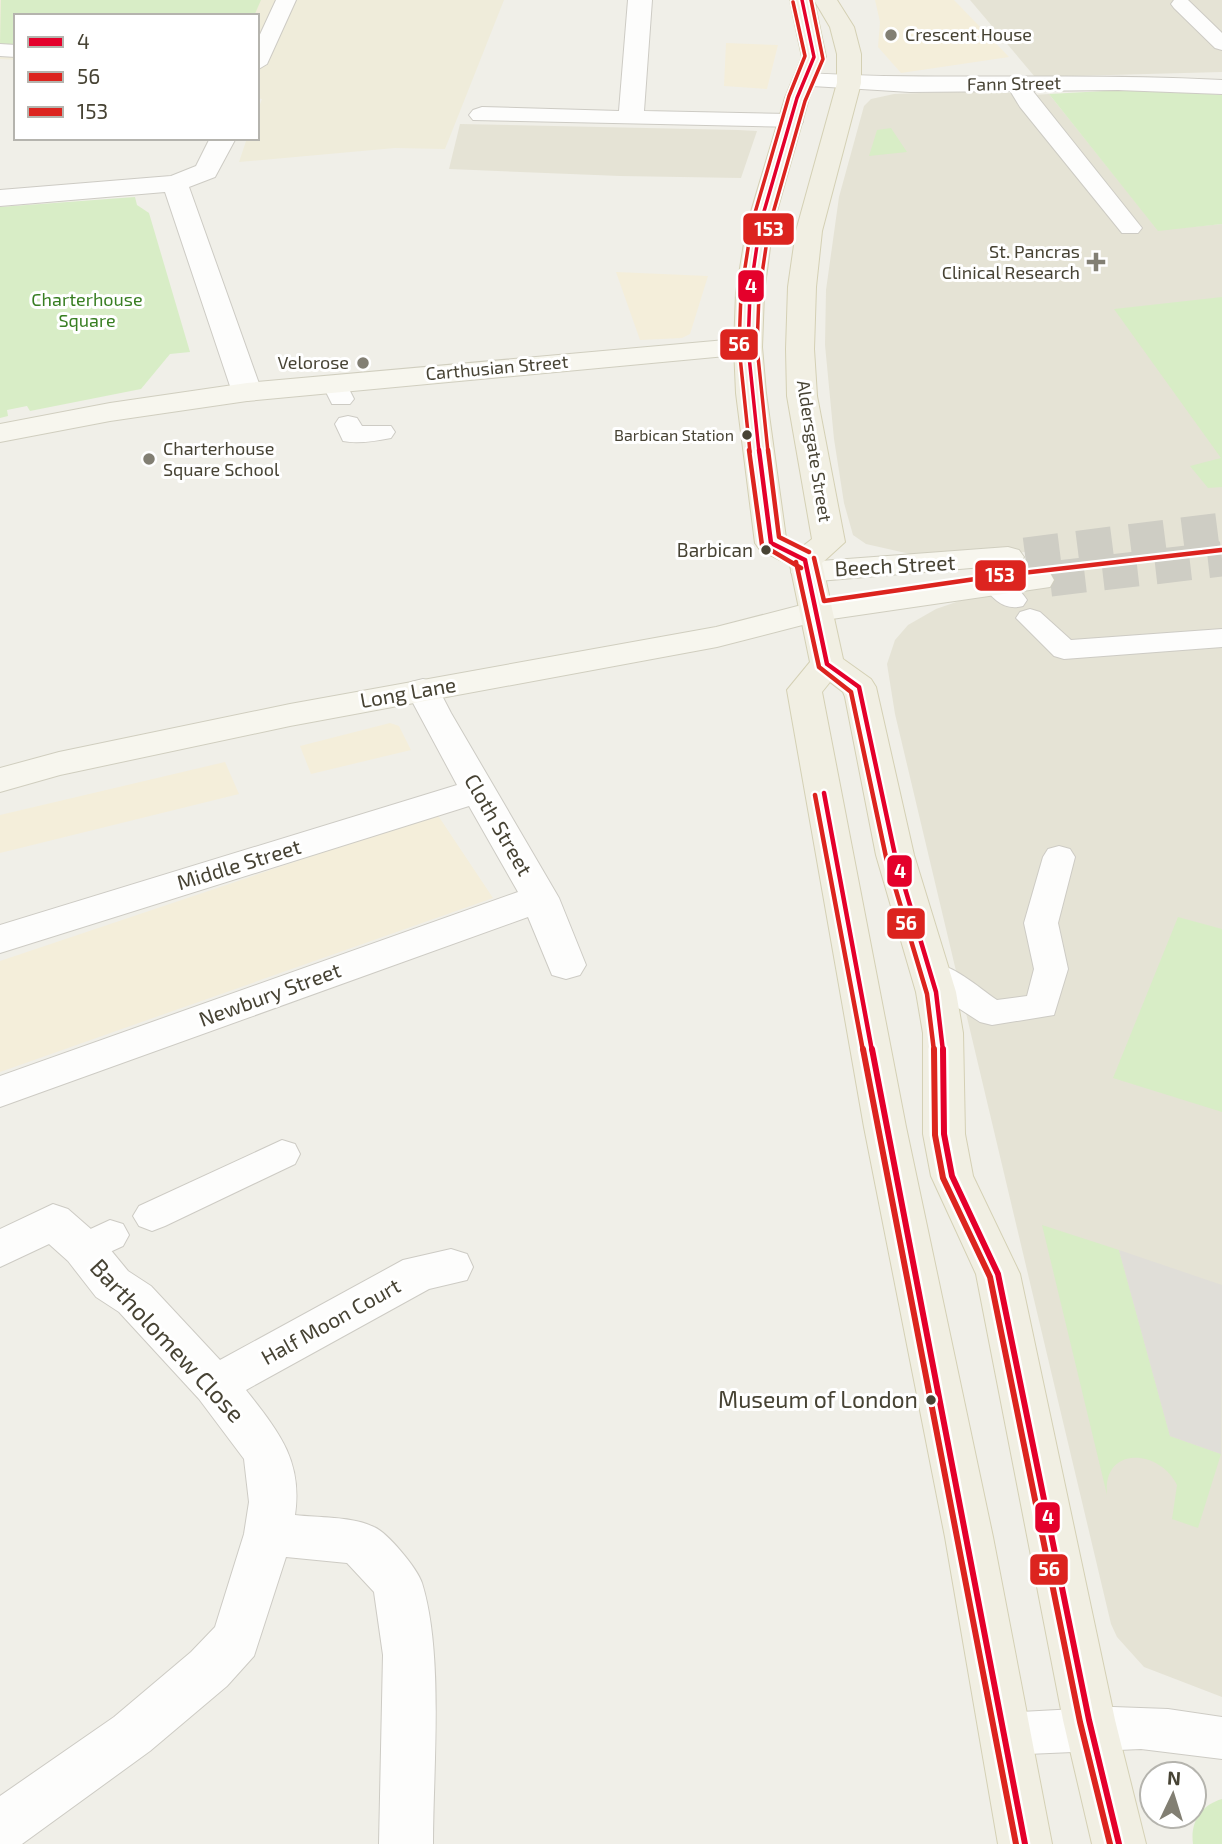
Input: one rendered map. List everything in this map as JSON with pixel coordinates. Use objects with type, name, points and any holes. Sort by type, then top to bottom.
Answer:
[{"type":"main road","points":[[802,0],[814,57],[790,122],[760,225],[750,293],[748,347],[756,439],[771,544],[806,566],[827,664],[859,687],[895,855],[930,973],[943,1033],[942,1113],[952,1175],[998,1274],[1091,1728],[1119,1844]]},
{"type":"main road","points":[[825,0],[842,27],[849,54],[849,83]]},
{"type":"main road","name":"Aldersgate Street","points":[[806,566],[829,542],[802,396],[802,287],[810,231],[849,83]]},
{"type":"main road","points":[[827,664],[804,690],[885,1127],[970,1537],[1003,1734],[1025,1844]]},
{"type":"street","points":[[631,116],[640,0]]},
{"type":"street","name":"Fann Street","points":[[805,80],[890,86],[1145,81],[1222,87]]},
{"type":"street","points":[[482,115],[631,116],[790,122]]},
{"type":"street","points":[[0,198],[175,183],[205,171],[222,140]]},
{"type":"street","points":[[0,433],[110,412],[247,392],[175,183]]},
{"type":"street","name":"Carthusian Street","points":[[247,392],[341,402],[748,347]]},
{"type":"street","name":"Beech Street","points":[[806,566],[961,563],[1021,588]]},
{"type":"street","name":"Beech Street","points":[[817,611],[1021,588]]},
{"type":"street","name":"Long Lane","points":[[0,780],[86,758],[423,690],[717,638],[817,611]]},
{"type":"street","name":"Cloth Street","points":[[423,690],[477,791],[540,898],[566,965]]},
{"type":"street","name":"Middle Street","points":[[0,939],[477,791]]},
{"type":"street","name":"Newbury Street","points":[[0,1092],[540,898]]},
{"type":"street","name":"Bartholomew Close","points":[[0,1250],[53,1221],[97,1242],[112,1284],[135,1299],[215,1385],[267,1453],[273,1502],[268,1534],[236,1640],[209,1670],[132,1734],[0,1828]]},
{"type":"street","name":"Half Moon Court","points":[[215,1385],[419,1273],[451,1267]]},
{"type":"street","points":[[268,1534],[360,1543],[397,1583],[408,1656],[406,1844]]},
{"type":"lane","points":[[259,60],[286,0]]},
{"type":"lane","points":[[1181,4],[1222,44]]},
{"type":"lane","points":[[1017,83],[1028,102],[1130,228]]},
{"type":"lane","points":[[341,402],[352,435],[382,432]]},
{"type":"lane","points":[[1021,588],[1064,650],[1222,638]]},
{"type":"lane","points":[[930,973],[992,1013],[1042,1006],[1051,969],[1041,923],[1059,857]]},
{"type":"lane","points":[[152,1216],[282,1154]]},
{"type":"lane","points":[[1003,1734],[1091,1728],[1222,1738]]},
{"type":"shaded area","points":[[0,0],[504,0],[445,149],[395,148],[239,162],[246,140],[259,140],[259,107],[262,99],[259,98],[259,14],[14,14],[14,60],[0,59]]},
{"type":"shaded area","name":"Crescent House","points":[[875,0],[954,0],[1009,57],[901,73],[878,47],[880,22]]},
{"type":"shaded area","points":[[970,0],[1222,0],[1222,72],[1035,77]]},
{"type":"shaded area","points":[[726,43],[778,45],[767,89],[724,86]]},
{"type":"shaded area","points":[[1001,90],[1018,96],[1049,94],[1158,230],[1222,224],[1222,1697],[1144,1667],[1117,1637],[1111,1624],[895,714],[887,664],[895,640],[908,625],[936,609],[982,593],[1045,583],[1025,552],[966,558],[928,558],[866,544],[853,535],[844,503],[834,439],[825,345],[826,290],[839,197],[864,106],[871,99],[894,94]]},
{"type":"shaded area","points":[[460,124],[757,131],[741,178],[620,176],[449,169]]},
{"type":"shaded area","points":[[616,272],[708,276],[690,334],[682,338],[640,340]]},
{"type":"shaded area","points":[[390,723],[399,726],[411,750],[311,774],[300,746]]},
{"type":"shaded area","points":[[225,762],[239,794],[0,853],[0,815]]},
{"type":"shaded area","points":[[437,814],[493,898],[0,1072],[0,961]]},
{"type":"shaded area","points":[[1119,1250],[1222,1285],[1221,1454],[1170,1436]]},
{"type":"green space","points":[[1,0],[261,0],[255,14],[14,14],[14,44],[0,44]]},
{"type":"green space","points":[[1141,89],[1222,95],[1222,224],[1158,231],[1049,94]]},
{"type":"green space","points":[[891,128],[907,152],[869,156],[877,130]]},
{"type":"green space","name":"Charterhouse Square","points":[[135,197],[137,205],[149,213],[190,352],[170,354],[141,389],[30,411],[27,406],[7,410],[8,416],[0,418],[0,207]]},
{"type":"green space","points":[[1222,297],[1222,487],[1208,488],[1190,466],[1221,458],[1114,309]]},
{"type":"green space","points":[[1178,917],[1222,929],[1222,1112],[1113,1078]]},
{"type":"green space","points":[[1042,1225],[1119,1250],[1170,1436],[1221,1454],[1198,1528],[1172,1519],[1177,1485],[1169,1473],[1146,1459],[1122,1460],[1113,1467],[1108,1479],[1107,1495]]},
{"type":"green space","points":[[1222,1799],[1222,1844],[1193,1844],[1193,1830],[1208,1830],[1208,1805]]},
{"type":"tunnel","points":[[1025,555],[1222,530]]},
{"type":"tunnel","points":[[1050,579],[1222,559]]},
{"type":"transit line","name":"4","points":[[802,0],[814,57],[797,98],[760,225],[750,293],[748,347],[751,393],[771,543],[805,560]]},
{"type":"transit line","name":"153","points":[[809,552],[779,537],[760,392],[757,347],[759,294],[769,227],[805,101],[823,59],[811,0]]},
{"type":"transit line","name":"56","points":[[793,2],[805,56],[789,96],[752,223],[741,293],[739,347],[742,394],[762,545],[766,550],[801,568]]},
{"type":"transit line","name":"153","points":[[814,558],[824,601],[996,576],[1221,550]]},
{"type":"transit line","name":"4","points":[[805,560],[827,664],[859,687],[895,855],[936,992],[943,1033],[944,1134],[952,1176],[998,1274],[1089,1720],[1119,1844]]},
{"type":"transit line","name":"56","points":[[796,562],[819,667],[851,692],[886,857],[927,994],[934,1034],[935,1135],[943,1178],[990,1277],[1080,1722],[1110,1844]]},
{"type":"transit line","name":"4","points":[[824,793],[1025,1844]]},
{"type":"transit line","name":"56","points":[[815,795],[1016,1844]]},
{"type":"place","name":"Crescent House","points":[[891,35]]},
{"type":"place","name":"St. Pancras Clinical Research","points":[[1096,262]]},
{"type":"place","name":"Velorose","points":[[363,363]]},
{"type":"place","name":"Barbican Station","points":[[747,435]]},
{"type":"place","name":"Charterhouse Square School","points":[[149,459]]},
{"type":"place","name":"Barbican","points":[[766,550]]},
{"type":"place","name":"Museum of London","points":[[931,1400]]}]
